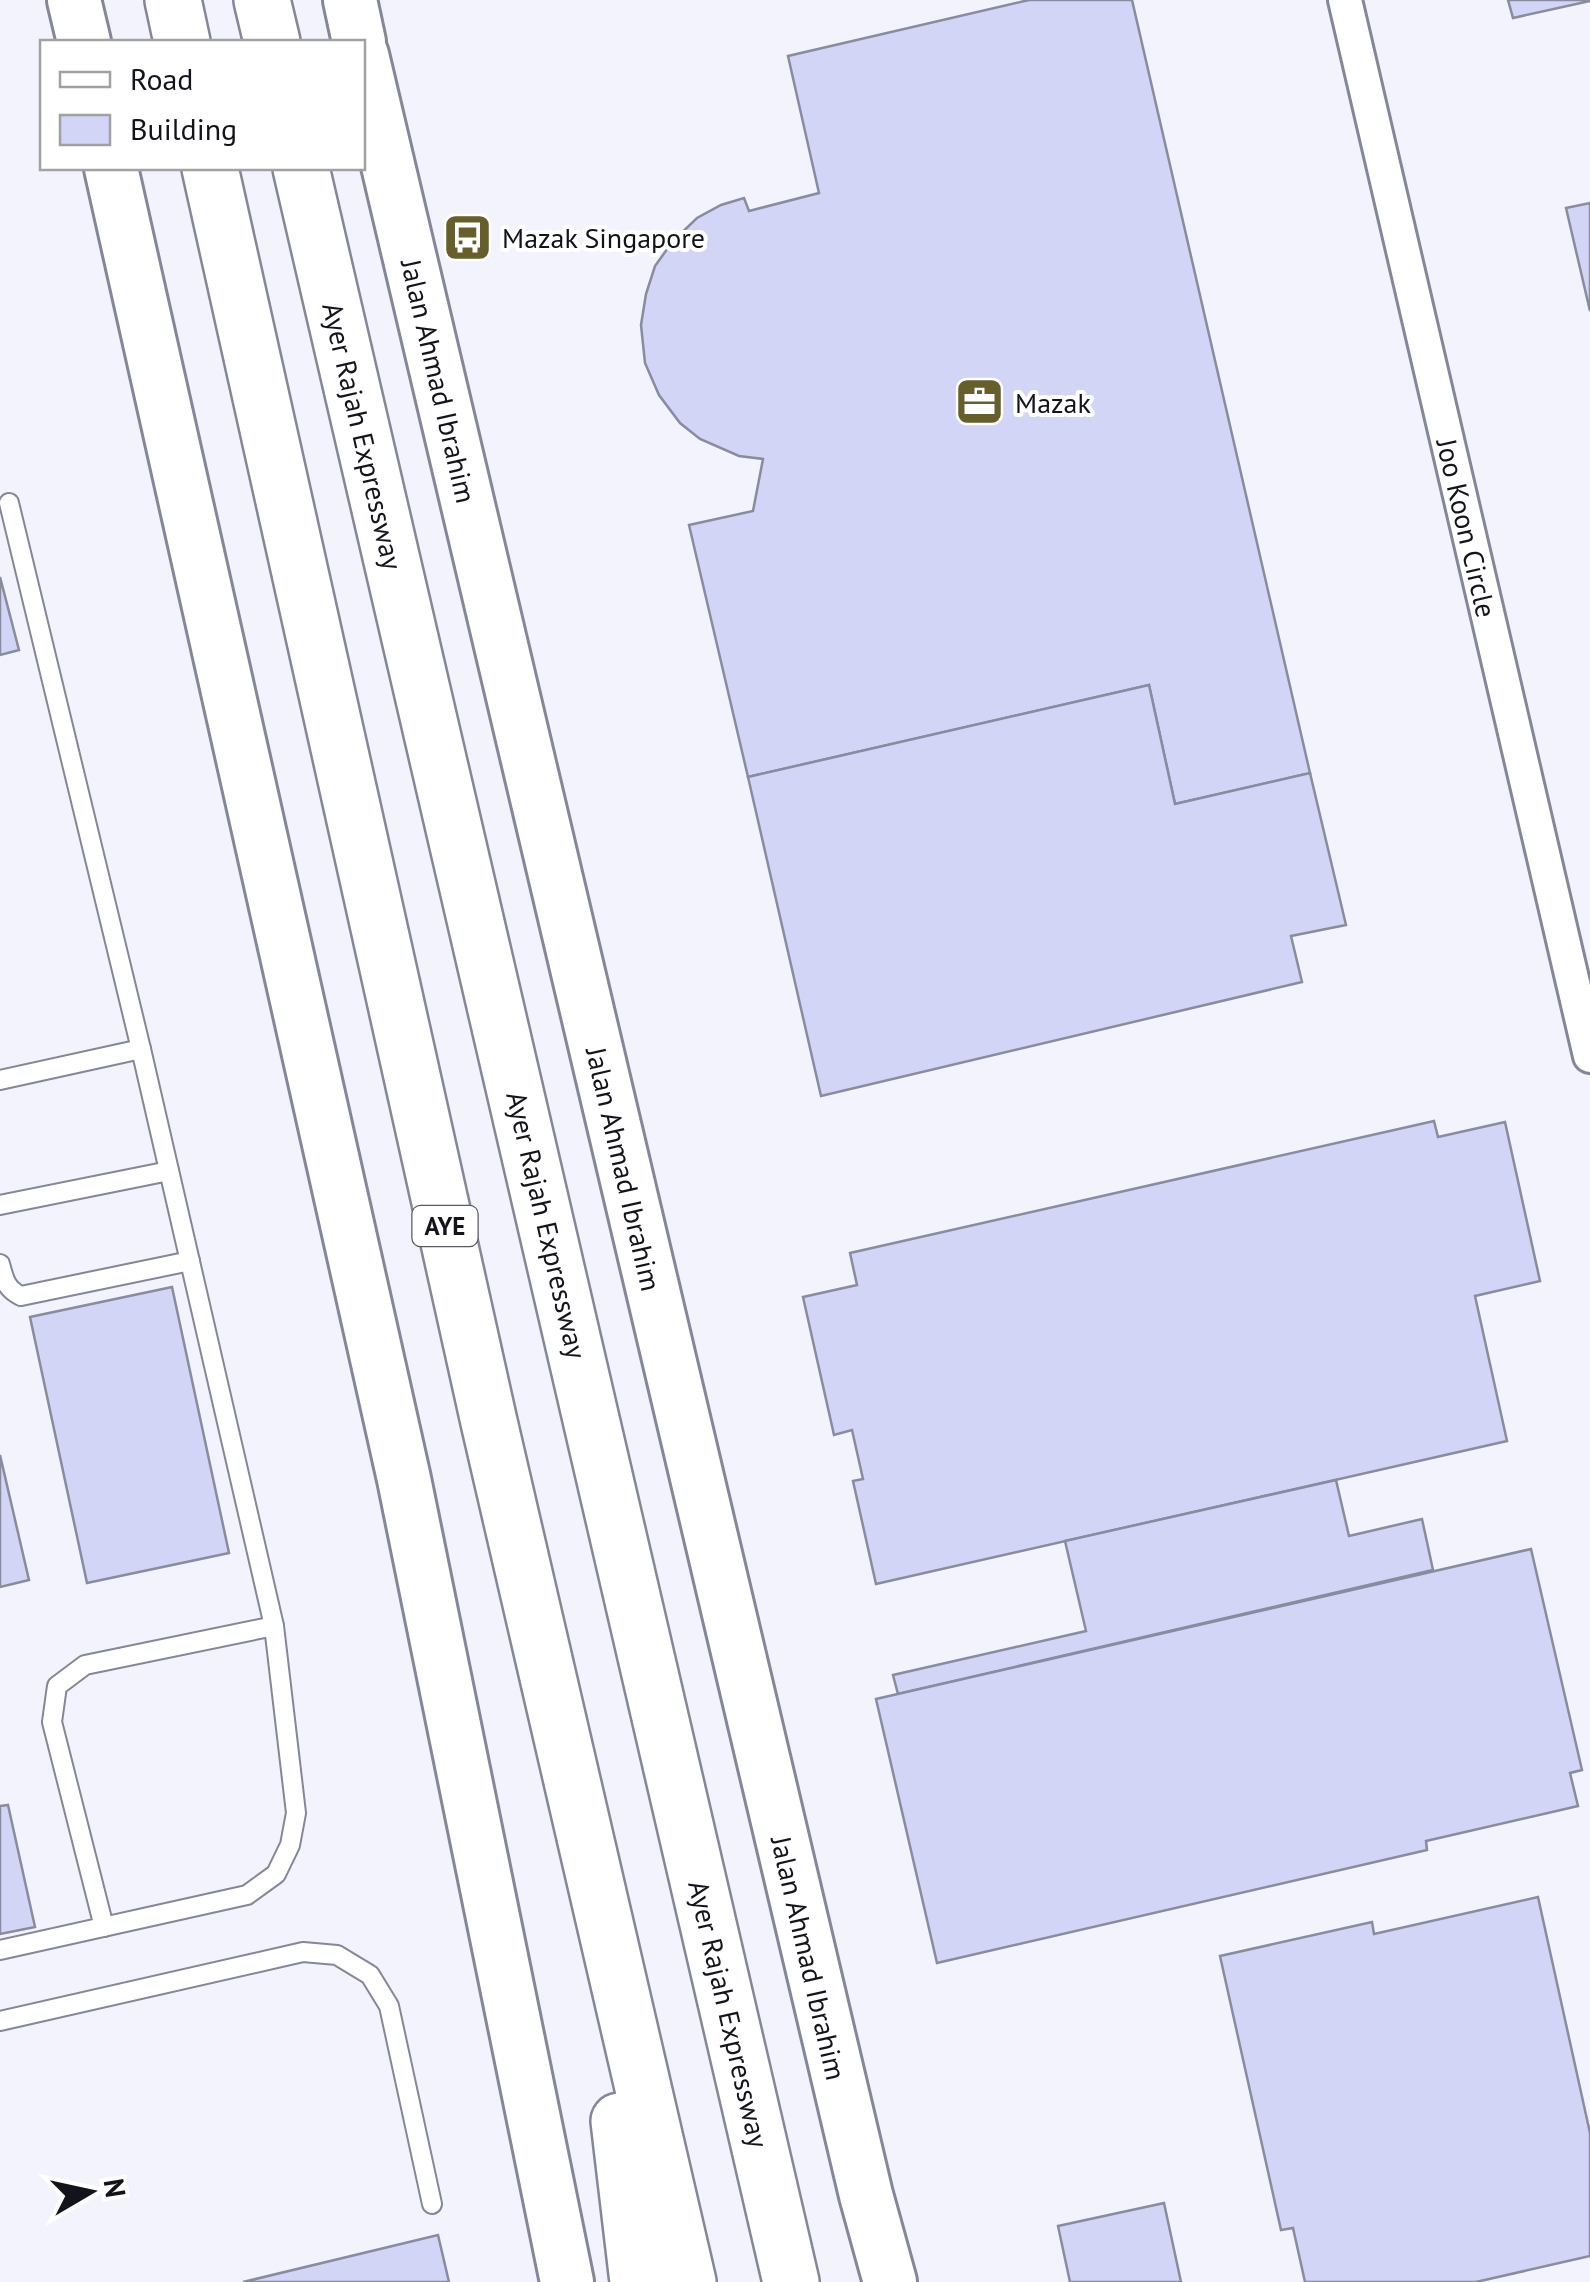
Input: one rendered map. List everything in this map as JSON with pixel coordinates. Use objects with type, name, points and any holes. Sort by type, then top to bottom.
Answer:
[{"type":"highway","points":[[173,0],[182,40]]},
{"type":"highway","points":[[262,0],[272,40]]},
{"type":"highway","name":"AYE","points":[[210,170],[588,1859],[688,2282]]},
{"type":"highway","name":"Ayer Rajah Expressway","points":[[301,170],[791,2282]]},
{"type":"highway","points":[[588,1859],[638,2282]]},
{"type":"main road","points":[[74,0],[84,40]]},
{"type":"main road","points":[[350,0],[360,40]]},
{"type":"main road","name":"Jalan Ahmad Ibrahim","points":[[365,68],[843,2100],[890,2282]]},
{"type":"main road","points":[[112,170],[404,1479],[567,2282]]},
{"type":"street","name":"Joo Koon Circle","points":[[1344,0],[1590,1056]]},
{"type":"lane","points":[[0,1950],[247,1894],[276,1874],[290,1845],[296,1813],[274,1626],[10,503]]},
{"type":"lane","points":[[0,1080],[141,1048]]},
{"type":"lane","points":[[0,1205],[170,1171]]},
{"type":"lane","points":[[0,1264],[11,1292],[20,1296],[190,1261]]},
{"type":"lane","points":[[104,1927],[52,1722],[56,1686],[85,1665],[274,1626]]},
{"type":"lane","points":[[0,2021],[304,1952],[337,1955],[370,1975],[388,2006],[432,2204]]},
{"type":"building","points":[[1029,0],[1132,0],[1310,773],[1175,804],[1149,685],[748,777],[689,525],[753,511],[763,459],[739,456],[700,439],[680,423],[659,395],[645,363],[641,325],[655,266],[697,218],[721,205],[744,198],[749,211],[819,193],[788,56]]},
{"type":"building","points":[[1508,0],[1590,0],[1590,1],[1513,18]]},
{"type":"building","points":[[1590,203],[1590,311],[1566,208]]},
{"type":"building","points":[[0,577],[19,650],[0,655]]},
{"type":"building","points":[[1149,685],[1175,804],[1310,773],[1346,925],[1291,936],[1302,982],[821,1096],[748,777]]},
{"type":"building","points":[[1434,1121],[1438,1137],[1505,1122],[1540,1281],[1475,1296],[1507,1441],[876,1584],[853,1481],[863,1479],[852,1430],[834,1435],[803,1297],[857,1285],[850,1253]]},
{"type":"building","points":[[172,1287],[229,1553],[87,1583],[30,1317]]},
{"type":"building","points":[[0,1455],[29,1580],[0,1587]]},
{"type":"building","points":[[1336,1480],[1349,1536],[1422,1519],[1433,1570],[898,1694],[893,1675],[1086,1631],[1065,1541]]},
{"type":"building","points":[[1531,1549],[1582,1770],[1570,1773],[1578,1806],[1426,1841],[1427,1850],[937,1963],[876,1699]]},
{"type":"building","points":[[8,1805],[35,1927],[0,1934],[0,1806]]},
{"type":"building","points":[[1538,1897],[1590,2133],[1590,2256],[1476,2282],[1305,2282],[1293,2228],[1281,2230],[1220,1956],[1372,1922],[1374,1934]]},
{"type":"building","points":[[1164,2203],[1181,2282],[1070,2282],[1058,2226]]},
{"type":"building","points":[[438,2235],[449,2282],[243,2282]]},
{"type":"place","name":"Mazak Singapore","points":[[467,237]]},
{"type":"place","name":"Mazak","points":[[980,402]]}]
